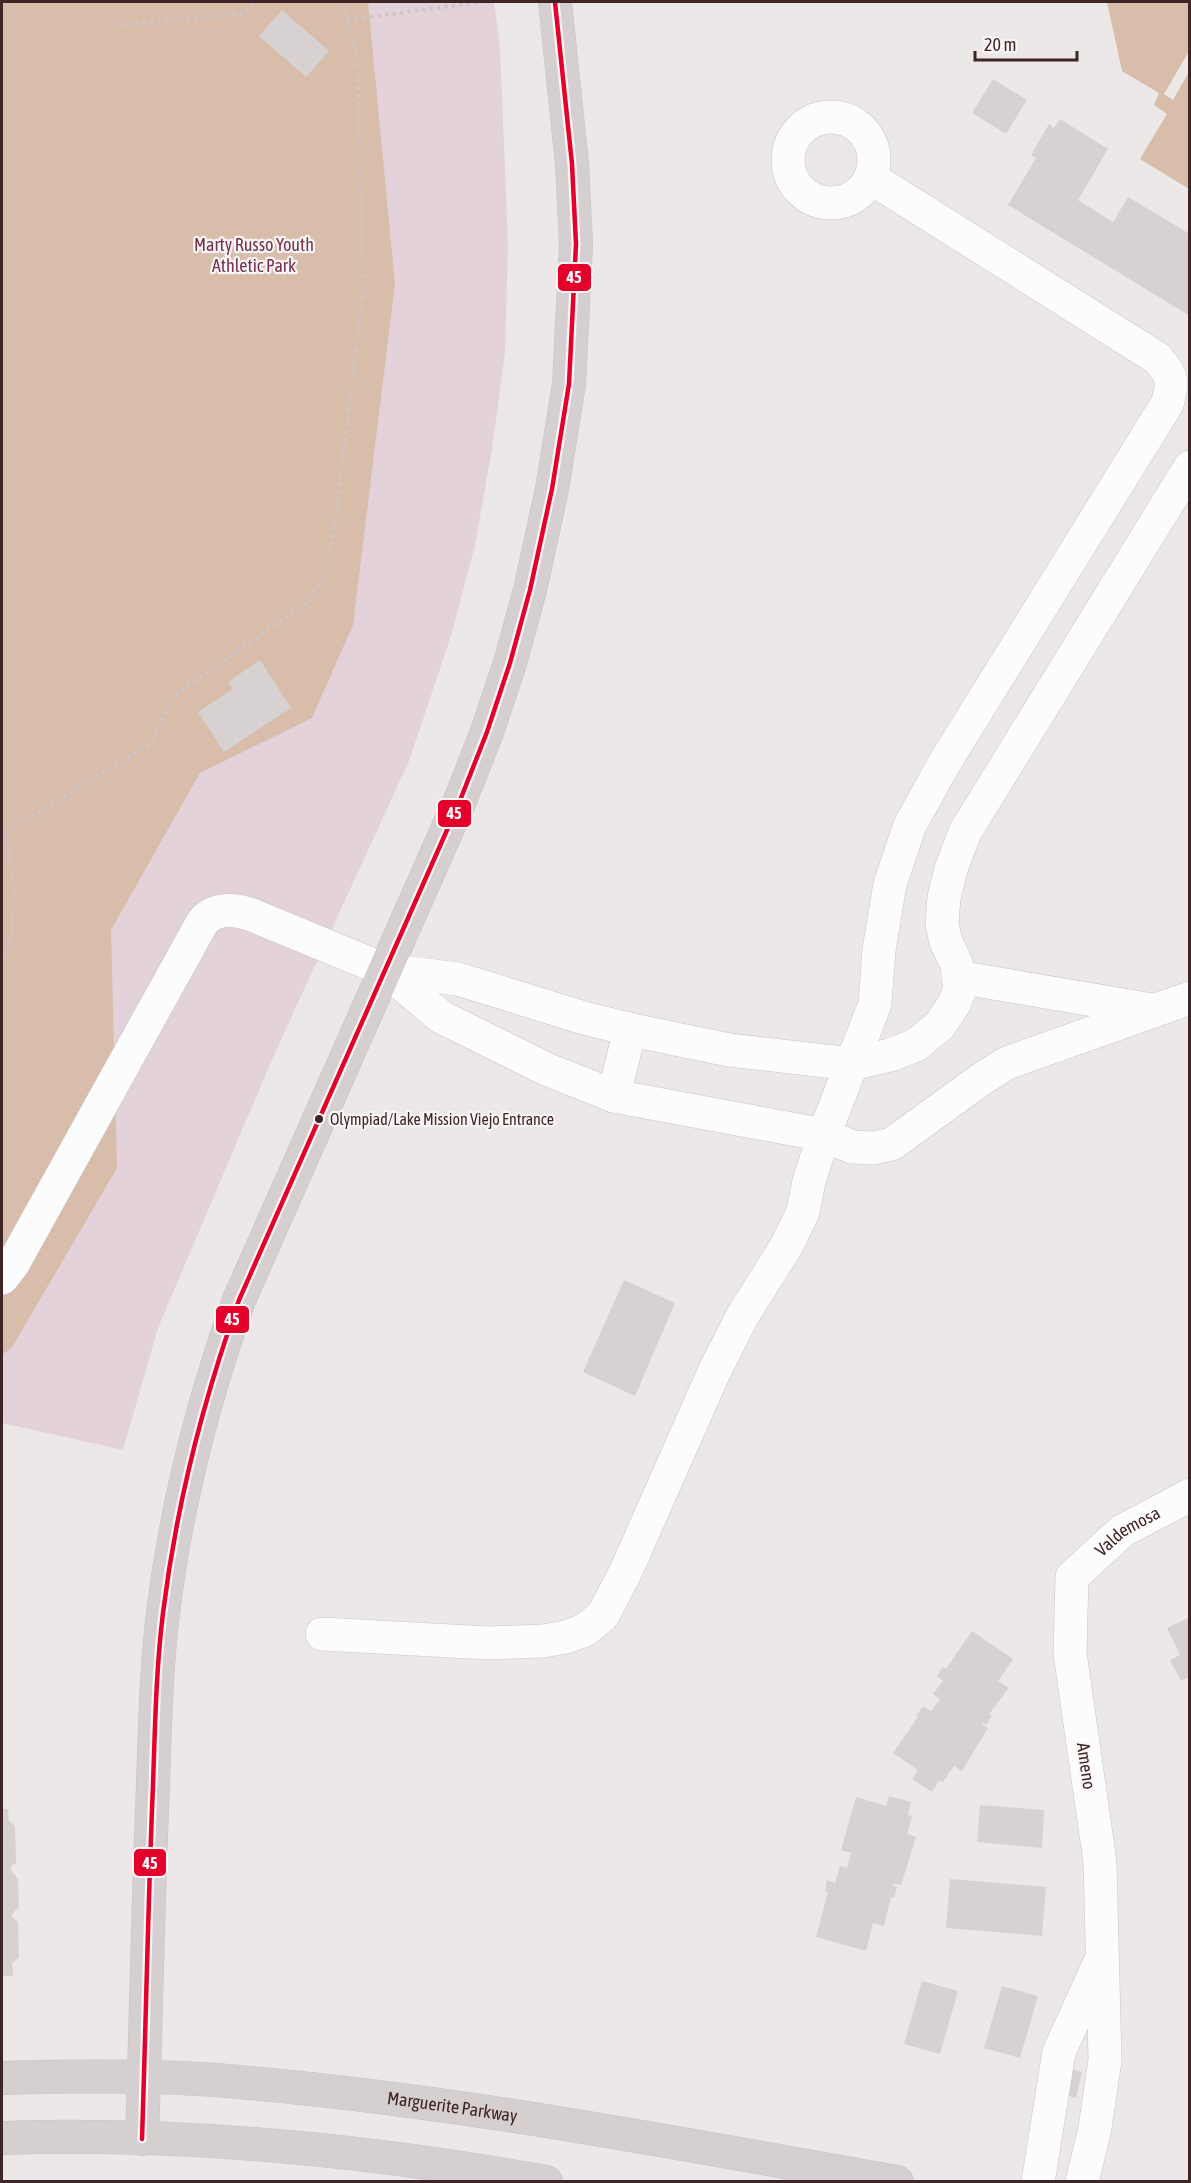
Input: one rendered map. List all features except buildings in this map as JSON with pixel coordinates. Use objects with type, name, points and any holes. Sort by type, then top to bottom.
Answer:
[{"type":"main road","points":[[142,2139],[155,1714],[163,1614],[178,1520],[221,1352],[239,1300],[454,813],[487,732],[510,663],[530,590],[552,489],[569,384],[576,244],[573,164],[555,2]]},
{"type":"main road","name":"Marguerite Parkway","points":[[2,2078],[66,2076],[213,2080],[426,2102],[897,2181]]},
{"type":"main road","points":[[2,2138],[67,2136],[212,2141],[346,2153],[546,2181]]},
{"type":"street","points":[[322,1634],[488,1643],[543,1641],[585,1630],[603,1615],[626,1571],[714,1372],[743,1315],[787,1245],[803,1212],[809,1180],[824,1135],[875,1004],[879,950],[890,884],[910,825],[945,762],[1167,404],[1172,387],[1170,372],[1157,358],[871,178]]},
{"type":"street","points":[[2,1278],[13,1264],[206,918],[221,911],[244,912],[385,970],[458,979],[584,1018],[729,1050],[852,1064],[890,1055],[916,1045],[940,1025],[954,1004],[960,989],[957,965],[946,942],[942,924],[944,897],[951,869],[965,832],[1190,467]]},
{"type":"street","points":[[385,970],[441,1017],[546,1069],[614,1096],[824,1135],[852,1147],[874,1148],[892,1144],[1007,1063],[1190,998]]},
{"type":"street","points":[[958,977],[1154,1010]]},
{"type":"street","points":[[614,1096],[630,1029]]},
{"type":"street","name":"Valdemosa","points":[[1072,1577],[1122,1531],[1190,1495]]},
{"type":"street","name":"Ameno","points":[[1072,1577],[1070,1653],[1100,1862],[1105,2060],[1095,2128],[1082,2181]]},
{"type":"street","name":"Ameno","points":[[1038,2181],[1059,2052],[1103,1954]]},
{"type":"street","points":[[1059,2052],[1105,2060]]},
{"type":"path","points":[[120,25],[245,13],[255,2]]},
{"type":"path","points":[[6,832],[153,742],[170,699],[310,599],[325,576],[336,515],[363,291],[357,56],[343,2]]},
{"type":"path","points":[[348,20],[480,2]]},
{"type":"path","points":[[2,825],[6,832],[14,889],[11,935],[2,968]]},
{"type":"green space","name":"Marty Russo Youth Athletic Park","points":[[2,2],[494,2],[500,46],[508,244],[505,352],[492,449],[475,545],[451,636],[409,761],[274,1055],[158,1328],[123,1450],[2,1423]]},
{"type":"shaded area","name":"Marty Russo Youth Athletic Park","points":[[2,2],[368,2],[395,284],[353,625],[312,718],[200,773],[111,930],[117,1168],[11,1349],[2,1354]]},
{"type":"shaded area","points":[[1107,2],[1189,2],[1189,189],[1140,159],[1167,114],[1154,105],[1159,93],[1122,71]]},
{"type":"pier","points":[[1189,51],[1189,72],[1173,100],[1164,94]]},
{"type":"transit line","name":"45","points":[[142,2139],[151,1829],[159,1655],[175,1534],[192,1455],[239,1300],[459,803],[487,732],[510,663],[530,590],[552,489],[569,384],[576,244],[572,164],[555,2]]},
{"type":"place","name":"Olympiad/Lake Mission Viejo Entrance","points":[[319,1119]]}]
